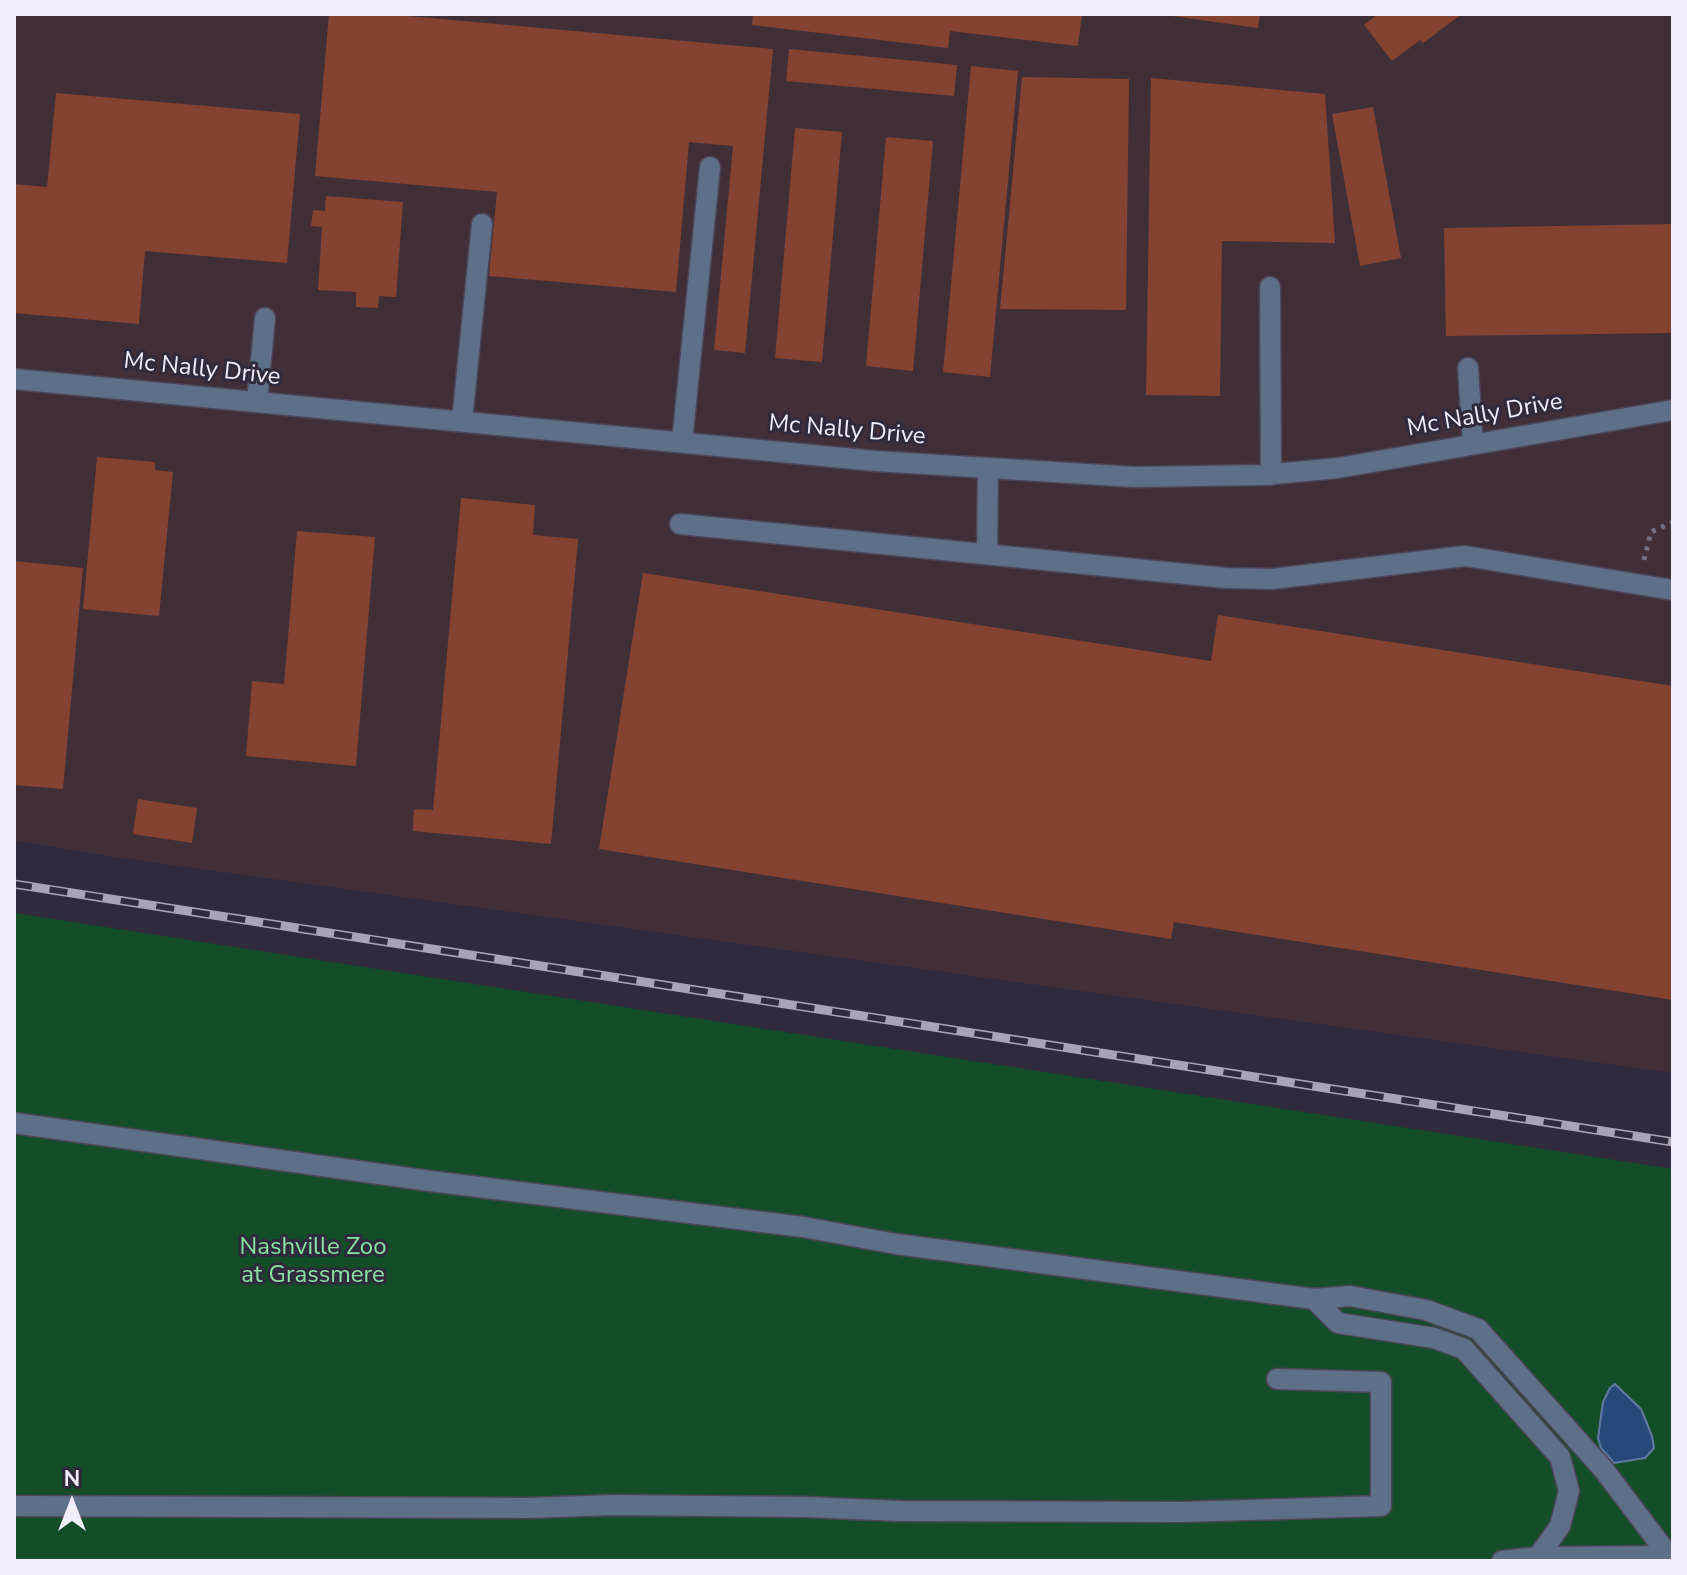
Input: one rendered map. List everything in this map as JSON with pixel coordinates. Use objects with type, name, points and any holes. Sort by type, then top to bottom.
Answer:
[{"type":"street","points":[[682,442],[710,167]]},
{"type":"street","points":[[462,421],[482,224]]},
{"type":"street","points":[[1270,287],[1271,475]]},
{"type":"street","points":[[257,401],[265,318]]},
{"type":"street","points":[[1468,368],[1473,444]]},
{"type":"street","name":"Mc Nally Drive","points":[[14,379],[875,461],[1150,477],[1271,475],[1338,468],[1673,410]]},
{"type":"street","points":[[987,554],[988,468]]},
{"type":"street","points":[[680,524],[1226,578],[1272,579],[1465,556],[1673,590]]},
{"type":"street","points":[[14,1123],[430,1181],[803,1227],[896,1244],[1314,1299],[1350,1296],[1426,1310],[1478,1329],[1604,1470],[1671,1556]]},
{"type":"street","points":[[1314,1299],[1338,1323],[1434,1338],[1464,1349],[1560,1457],[1569,1491],[1560,1526],[1538,1557]]},
{"type":"street","points":[[14,1506],[529,1508],[614,1505],[900,1511],[1182,1512],[1381,1506],[1381,1382],[1277,1379]]},
{"type":"street","points":[[1502,1561],[1538,1557],[1671,1556]]},
{"type":"path","points":[[1639,584],[1648,537],[1657,528],[1673,522]]},
{"type":"shaded area","points":[[14,14],[1673,14],[1673,1073],[122,858],[14,840]]},
{"type":"green space","name":"Nashville Zoo at Grassmere","points":[[14,913],[1673,1169],[1673,1561],[14,1561]]},
{"type":"water","points":[[1615,1384],[1641,1409],[1652,1436],[1654,1448],[1645,1458],[1614,1463],[1601,1448],[1598,1438],[1603,1402]]},
{"type":"building","points":[[329,14],[386,14],[773,49],[745,353],[714,350],[733,146],[689,142],[676,292],[489,276],[497,192],[315,176]]},
{"type":"building","points":[[753,14],[1082,14],[1078,46],[950,31],[948,48],[752,25]]},
{"type":"building","points":[[1158,14],[1260,14],[1258,28]]},
{"type":"building","points":[[1378,14],[1462,14],[1392,61],[1364,25]]},
{"type":"building","points":[[789,49],[957,65],[954,96],[786,81]]},
{"type":"building","points":[[971,66],[1018,71],[990,377],[943,372]]},
{"type":"building","points":[[1022,77],[1129,79],[1126,310],[1000,309]]},
{"type":"building","points":[[1151,78],[1325,94],[1335,243],[1222,241],[1220,396],[1146,395]]},
{"type":"building","points":[[56,93],[300,114],[287,263],[145,251],[139,324],[14,313],[14,184],[47,187]]},
{"type":"building","points":[[1373,107],[1401,258],[1360,266],[1332,114]]},
{"type":"building","points":[[795,128],[842,132],[822,362],[775,358]]},
{"type":"building","points":[[886,137],[933,141],[913,371],[866,366]]},
{"type":"building","points":[[326,196],[403,202],[396,297],[379,296],[378,308],[356,307],[356,292],[318,290],[322,227],[311,226],[313,210],[325,211]]},
{"type":"building","points":[[1673,224],[1673,333],[1446,336],[1444,228]]},
{"type":"building","points":[[97,457],[155,462],[155,470],[173,472],[159,616],[83,609]]},
{"type":"building","points":[[461,498],[535,505],[533,535],[578,539],[551,844],[413,831],[414,809],[433,810]]},
{"type":"building","points":[[297,531],[375,537],[356,766],[246,756],[252,681],[284,684]]},
{"type":"building","points":[[14,561],[83,568],[63,789],[14,785]]},
{"type":"building","points":[[643,573],[1211,661],[1218,615],[1673,686],[1673,1000],[1174,922],[1171,939],[599,849]]},
{"type":"building","points":[[138,799],[197,808],[192,843],[133,834]]},
{"type":"railway","points":[[14,884],[1673,1142]]}]
